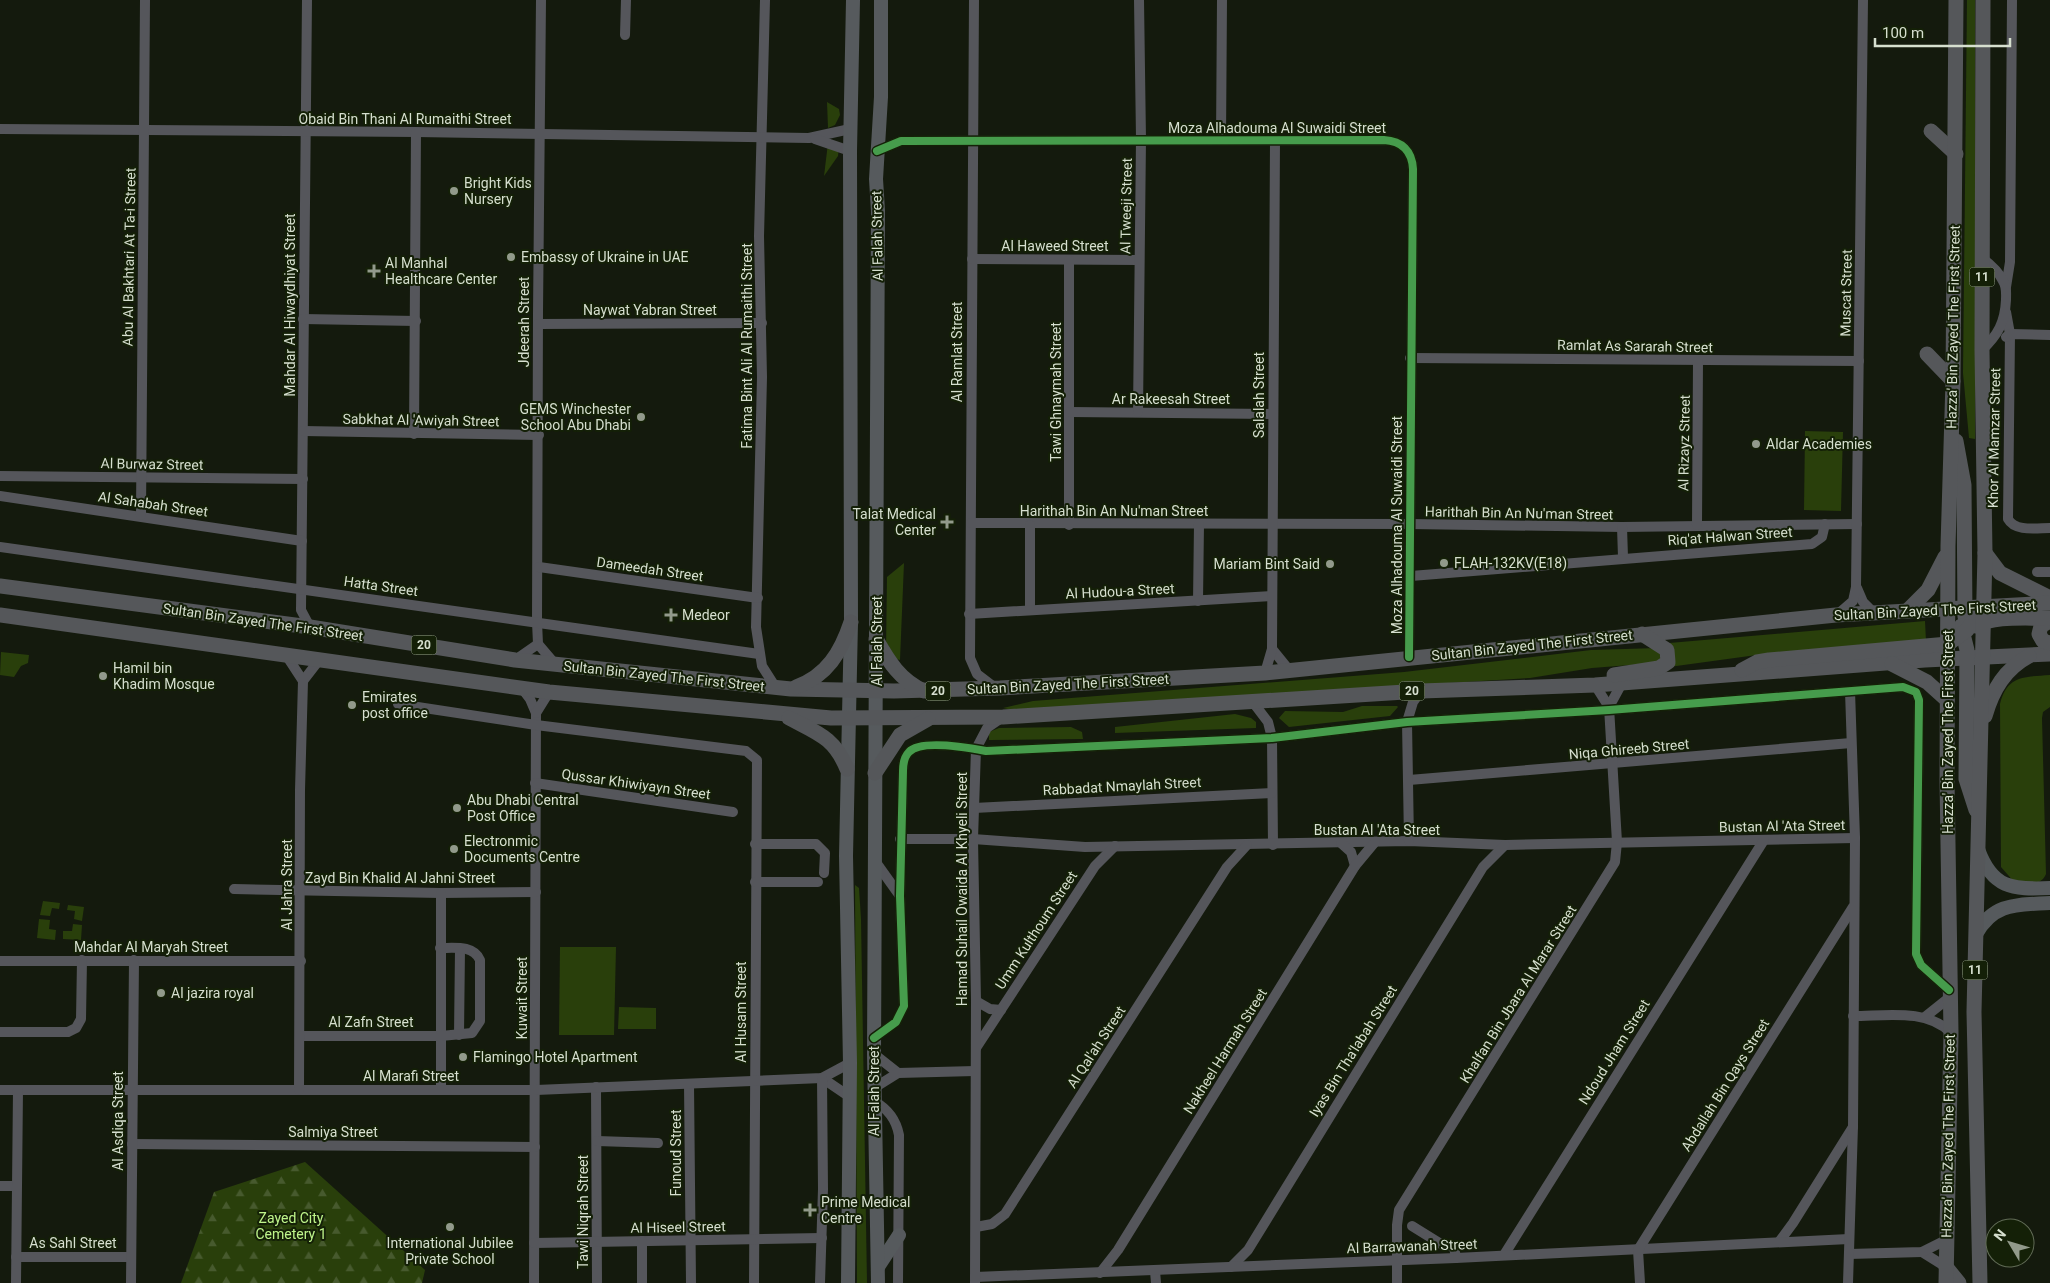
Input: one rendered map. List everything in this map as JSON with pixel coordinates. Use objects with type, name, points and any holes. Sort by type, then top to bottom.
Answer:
[{"type":"main road","name":"Al Falah Street","points":[[848,1283],[850,1063],[846,856],[850,622],[850,129],[853,0]]},
{"type":"main road","name":"Al Falah Street","points":[[878,1283],[874,1038],[877,151],[880,97],[881,0]]},
{"type":"main road","name":"Hazza' Bin Zayed The First Street","points":[[1946,1283],[1951,1033],[1949,994],[1947,700],[1948,546],[1953,381],[1956,0]]},
{"type":"main road","name":"Hazza' Bin Zayed The First Street","points":[[1980,1283],[1974,1012],[1981,732],[1974,657],[1983,614],[1985,553],[1987,345],[1982,258],[1983,0]]},
{"type":"main road","points":[[1931,130],[1956,154]]},
{"type":"main road","points":[[1927,354],[1953,381]]},
{"type":"main road","points":[[1952,434],[1959,450],[1964,484],[1966,632],[1974,657],[1966,779],[1969,792],[1979,814]]},
{"type":"main road","points":[[1907,611],[1922,598],[1937,576],[1948,546]]},
{"type":"main road","points":[[1985,553],[2000,572],[2050,598]]},
{"type":"main road","name":"Sultan Bin Zayed The First Street","points":[[0,586],[310,627],[515,660],[784,688],[876,691],[1000,688],[1265,673],[1836,615],[1965,608],[1983,614],[2050,603]]},
{"type":"main road","points":[[1948,609],[1966,632]]},
{"type":"main road","points":[[1734,674],[1757,662],[1769,660],[1948,652],[1983,614],[2050,619]]},
{"type":"main road","name":"Sultan Bin Zayed The First Street","points":[[0,615],[549,692],[783,715],[848,718],[1003,717],[1421,691],[1580,686],[1891,664],[1948,652],[1974,657],[2050,654]]},
{"type":"main road","points":[[2050,619],[2041,626],[2039,634],[2043,641],[2050,643]]},
{"type":"main road","points":[[784,688],[817,677],[828,668],[844,642],[850,622]]},
{"type":"main road","points":[[1580,686],[1596,678],[1665,665],[1669,658],[1667,650],[1642,634]]},
{"type":"main road","points":[[876,639],[896,672],[910,683],[926,691]]},
{"type":"main road","points":[[1981,732],[1991,700],[2002,678],[2015,665],[2031,655]]},
{"type":"main road","points":[[1891,664],[1927,682],[1947,700]]},
{"type":"main road","points":[[783,715],[827,738],[842,756],[848,769]]},
{"type":"main road","points":[[876,774],[900,735],[918,723],[933,717]]},
{"type":"main road","points":[[1978,848],[1988,872],[1997,881],[2020,889],[2050,888]]},
{"type":"main road","points":[[1976,934],[1989,916],[1998,910],[2015,905],[2050,903]]},
{"type":"main road","points":[[878,1268],[899,1235]]},
{"type":"main road","points":[[1946,1267],[1959,1283]]},
{"type":"street","name":"Abu Al Bakhtari At Ta-i Street","points":[[141,515],[145,0]]},
{"type":"street","name":"Mahdar Al Hiwaydhiyat Street","points":[[307,0],[301,610],[310,627]]},
{"type":"street","name":"Jdeerah Street","points":[[538,644],[541,0]]},
{"type":"street","points":[[625,35],[626,0]]},
{"type":"street","name":"Fatima Bint Ali Al Rumaithi Street","points":[[765,0],[763,138],[759,236],[762,323],[756,627],[762,666],[784,688]]},
{"type":"street","name":"Al Ramlat Street","points":[[974,0],[969,614],[972,666],[983,681],[1000,688]]},
{"type":"street","name":"Al Tweeji Street","points":[[1138,412],[1141,139],[1139,0]]},
{"type":"street","points":[[1221,140],[1222,0]]},
{"type":"street","name":"Muscat Street","points":[[1836,615],[1848,608],[1855,595],[1856,587],[1863,0]]},
{"type":"street","points":[[1987,345],[2001,328],[2006,312],[2006,287],[2010,262],[2012,0]]},
{"type":"street","name":"Obaid Bin Thani Al Rumaithi Street","points":[[0,129],[540,133],[763,138],[809,138],[850,129]]},
{"type":"street","name":"Moza Alhadouma Al Suwaidi Street","points":[[878,129],[901,141]]},
{"type":"street","points":[[414,434],[416,132]]},
{"type":"street","name":"Obaid Bin Thani Al Rumaithi Street","points":[[809,138],[850,151]]},
{"type":"street","name":"Moza Alhadouma Al Suwaidi Street","points":[[877,151],[901,141],[1141,139],[1392,140],[1406,148],[1410,154],[1413,170],[1409,657]]},
{"type":"street","name":"Salalah Street","points":[[1265,673],[1272,649],[1275,141]]},
{"type":"street","points":[[1982,258],[1999,274],[2006,287]]},
{"type":"street","name":"Al Haweed Street","points":[[972,259],[1139,260]]},
{"type":"street","name":"Tawi Ghnaymah Street","points":[[1069,260],[1069,525]]},
{"type":"street","name":"Khor Al Mamzar Street","points":[[2006,312],[2010,334],[2008,519],[2010,523],[2019,528],[2050,528]]},
{"type":"street","points":[[303,319],[416,321]]},
{"type":"street","name":"Naywat Yabran Street","points":[[538,324],[762,323]]},
{"type":"street","points":[[1987,345],[2010,334],[2050,335]]},
{"type":"street","name":"Ramlat As Sararah Street","points":[[1410,358],[1859,361]]},
{"type":"street","name":"Al Rizayz Street","points":[[1697,526],[1698,361]]},
{"type":"street","name":"Ar Rakeesah Street","points":[[1070,412],[1272,414]]},
{"type":"street","name":"Sabkhat Al 'Awiyah Street","points":[[303,431],[539,435]]},
{"type":"street","name":"Al Burwaz Street","points":[[0,476],[303,479]]},
{"type":"street","name":"Al Sahabah Street","points":[[0,496],[141,515],[302,541]]},
{"type":"street","name":"Harithah Bin An Nu'man Street","points":[[971,523],[1030,525],[1272,523],[1622,527],[1857,524]]},
{"type":"street","points":[[1198,601],[1199,524]]},
{"type":"street","name":"Riq'at Halwan Street","points":[[1410,576],[1812,544],[1822,537],[1825,524]]},
{"type":"street","points":[[1030,525],[1030,610]]},
{"type":"street","points":[[1622,527],[1624,558]]},
{"type":"street","name":"Hatta Street","points":[[0,547],[759,654]]},
{"type":"street","name":"Dameedah Street","points":[[538,567],[758,598]]},
{"type":"street","points":[[2037,572],[2050,572]]},
{"type":"street","points":[[1856,587],[1863,602],[1874,613]]},
{"type":"street","name":"Al Hudou-a Street","points":[[969,614],[1272,596]]},
{"type":"street","name":"Mahdar Al Hiwaydhiyat Street","points":[[293,625],[301,610]]},
{"type":"street","points":[[515,660],[538,644],[555,664]]},
{"type":"street","points":[[1272,649],[1289,670]]},
{"type":"street","points":[[286,655],[303,681],[320,660]]},
{"type":"street","name":"Al Jahra Street","points":[[299,1090],[301,961],[300,790],[303,681]]},
{"type":"street","points":[[1609,709],[1622,683]]},
{"type":"street","name":"Khalfan Bin Jbara Al Marar Street","points":[[1397,1283],[1396,1260],[1400,1210],[1612,869],[1616,856],[1617,842],[1609,709],[1596,685]]},
{"type":"street","points":[[874,1038],[896,1022],[904,1006],[900,839],[903,763],[913,748],[925,746],[986,751],[1272,738],[1407,722],[1850,692],[1903,686],[1916,692],[1919,700],[1916,954],[1921,965],[1949,994],[1925,1016]]},
{"type":"street","name":"Kuwait Street","points":[[521,687],[530,699],[536,713],[534,1283]]},
{"type":"street","points":[[1409,842],[1407,722],[1413,702],[1421,691]]},
{"type":"street","points":[[536,713],[549,692]]},
{"type":"street","points":[[1848,1283],[1853,1126],[1853,906],[1855,838],[1850,692]]},
{"type":"street","points":[[1252,701],[1268,722],[1272,738],[1273,844]]},
{"type":"street","points":[[398,704],[536,725]]},
{"type":"street","name":"Hamad Suhail Owaida Al Khyeli Street","points":[[975,1280],[976,1001],[973,839],[976,749],[987,728],[1003,717]]},
{"type":"street","name":"Al Husam Street","points":[[536,725],[741,750],[754,756],[758,765],[755,844],[756,1081],[754,1283]]},
{"type":"street","name":"Niqa Ghireeb Street","points":[[1409,780],[1612,765],[1852,743]]},
{"type":"street","name":"Qussar Khiwiyayn Street","points":[[536,784],[733,812]]},
{"type":"street","name":"Rabbadat Nmaylah Street","points":[[974,808],[1272,793]]},
{"type":"street","name":"Bustan Al 'Ata Street","points":[[900,839],[973,839],[1085,847],[1375,842],[1505,844],[1855,838]]},
{"type":"street","name":"Ndoud Jham Street","points":[[1504,1255],[1764,840]]},
{"type":"street","points":[[1742,841],[1747,849],[1748,864]]},
{"type":"street","name":"Nakheel Harmah Street","points":[[1100,1273],[1118,1250],[1355,866],[1375,842]]},
{"type":"street","points":[[1341,843],[1351,852],[1355,866]]},
{"type":"street","points":[[755,844],[816,844],[825,853],[824,872]]},
{"type":"street","points":[[1478,844],[1483,852],[1483,867]]},
{"type":"street","name":"Iyas Bin Tha'labah Street","points":[[1232,1267],[1248,1250],[1483,867],[1505,844]]},
{"type":"street","points":[[1222,845],[1227,867]]},
{"type":"street","name":"Al Qal'ah Street","points":[[976,1227],[992,1224],[1005,1214],[1227,867],[1247,845]]},
{"type":"street","name":"Umm Kulthoum Street","points":[[976,1049],[1095,866],[1114,846]]},
{"type":"street","name":"Umm Kulthoum Street","points":[[1085,847],[1095,866]]},
{"type":"street","points":[[875,861],[900,896]]},
{"type":"street","points":[[755,882],[818,882]]},
{"type":"street","name":"Zayd Bin Khalid Al Jahni Street","points":[[234,888],[440,893],[536,892]]},
{"type":"street","points":[[440,893],[441,1090]]},
{"type":"street","name":"Abdallah Bin Qays Street","points":[[1638,1250],[1853,906]]},
{"type":"street","points":[[440,948],[460,949],[472,950],[480,960],[480,1021],[476,1030],[460,1035],[460,949]]},
{"type":"street","points":[[0,1032],[68,1032],[76,1028],[81,1020],[82,960]]},
{"type":"street","name":"Al Asdiqa Street","points":[[131,1283],[134,960]]},
{"type":"street","name":"Mahdar Al Maryah Street","points":[[0,961],[301,961]]},
{"type":"street","name":"Umm Kulthoum Street","points":[[976,1001],[985,1007],[1001,1010]]},
{"type":"street","points":[[1853,1016],[1925,1016],[1943,1025],[1951,1033]]},
{"type":"street","name":"Al Zafn Street","points":[[300,1036],[460,1035]]},
{"type":"street","points":[[874,1054],[898,1073],[975,1071]]},
{"type":"street","name":"Al Marafi Street","points":[[0,1090],[536,1090],[822,1078],[850,1063]]},
{"type":"street","points":[[898,1073],[874,1095],[894,1119],[899,1135],[898,1283]]},
{"type":"street","points":[[822,1078],[850,1097]]},
{"type":"street","points":[[820,1283],[822,1238],[822,1078]]},
{"type":"street","name":"Funoud Street","points":[[689,1084],[691,1283]]},
{"type":"street","name":"Tawi Niqrah Street","points":[[596,1087],[597,1283]]},
{"type":"street","points":[[16,1283],[18,1090]]},
{"type":"street","points":[[1779,1242],[1794,1223],[1853,1126]]},
{"type":"street","name":"Tawi Niqrah Street","points":[[597,1141],[658,1143]]},
{"type":"street","name":"Salmiya Street","points":[[132,1144],[535,1146]]},
{"type":"street","points":[[0,1186],[16,1186]]},
{"type":"street","points":[[1794,1223],[1801,1241]]},
{"type":"street","points":[[1412,1226],[1441,1244],[1454,1247],[1456,1258]]},
{"type":"street","name":"Al Hiseel Street","points":[[534,1243],[822,1238]]},
{"type":"street","name":"Al Barrawanah Street","points":[[975,1280],[1849,1239]]},
{"type":"street","points":[[1849,1254],[1922,1252],[1946,1240]]},
{"type":"street","points":[[642,1242],[642,1283]]},
{"type":"street","points":[[1118,1250],[1117,1262],[1122,1272]]},
{"type":"street","points":[[1248,1250],[1253,1266]]},
{"type":"street","points":[[1638,1250],[1640,1283]]},
{"type":"street","points":[[1922,1252],[1946,1267]]},
{"type":"street","name":"As Sahl Street","points":[[16,1257],[131,1257]]},
{"type":"street","points":[[1155,1271],[1156,1283]]},
{"type":"green space","points":[[1967,0],[1975,0],[1975,439],[1969,438],[1963,373]]},
{"type":"green space","points":[[827,102],[839,109],[840,115],[835,125],[828,128]]},
{"type":"green space","points":[[828,143],[839,146],[838,156],[824,176]]},
{"type":"green space","points":[[1805,431],[1843,432],[1841,511],[1804,510]]},
{"type":"green space","points":[[904,563],[900,660],[893,658],[886,651],[887,577]]},
{"type":"green space","points":[[1925,621],[1926,641],[1764,654],[1669,667],[1669,643]]},
{"type":"green space","points":[[1658,648],[1663,658],[1656,663],[1592,668],[1530,678],[1013,710],[1003,708],[1033,701],[1404,672],[1591,650]]},
{"type":"green space","points":[[1,652],[29,655],[28,663],[21,666],[14,677],[0,675]]},
{"type":"green space","points":[[2050,675],[2050,707],[2043,712],[2042,718],[2046,874],[2037,883],[2015,883],[2001,867],[2000,704],[2007,688],[2018,679]]},
{"type":"green space","points":[[1362,706],[1398,707],[1390,716],[1289,727],[1279,718],[1285,711],[1343,712]]},
{"type":"green space","points":[[1235,714],[1251,718],[1256,722],[1256,728],[1115,733],[1115,727]]},
{"type":"green space","points":[[1071,727],[1082,732],[1083,739],[989,740],[989,732],[999,728]]},
{"type":"green space","points":[[855,885],[859,888],[861,919],[867,1283],[857,1283]]},
{"type":"green space","points":[[43,901],[60,903],[59,909],[52,908],[50,916],[40,915]]},
{"type":"green space","points":[[68,905],[84,907],[82,921],[74,919],[75,911],[67,910]]},
{"type":"green space","points":[[39,919],[50,920],[49,929],[56,930],[55,940],[37,938]]},
{"type":"green space","points":[[73,924],[82,925],[81,940],[63,939],[63,931],[72,931]]},
{"type":"green space","points":[[560,947],[616,947],[614,1035],[559,1035]]},
{"type":"green space","points":[[619,1007],[656,1008],[656,1029],[618,1029]]},
{"type":"green space","name":"Zayed City Cemetery 1","points":[[305,1162],[425,1270],[422,1283],[181,1283],[214,1192]]},
{"type":"cycle path","points":[[877,151],[901,141],[1384,140],[1396,142],[1405,148],[1411,157],[1413,169],[1409,657]]},
{"type":"cycle path","points":[[874,1038],[896,1022],[904,1006],[900,896],[903,768],[906,756],[915,748],[934,745],[986,751],[1272,738],[1407,722],[1609,710],[1903,687],[1916,692],[1919,700],[1916,954],[1921,965],[1949,990]]},
{"type":"place","name":"Bright Kids Nursery","points":[[454,191]]},
{"type":"place","name":"Embassy of Ukraine in UAE","points":[[511,257]]},
{"type":"place","name":"Al Manhal Healthcare Center","points":[[374,271]]},
{"type":"place","name":"GEMS Winchester School Abu Dhabi","points":[[641,417]]},
{"type":"place","name":"Aldar Academies","points":[[1756,444]]},
{"type":"place","name":"Talat Medical Center","points":[[947,522]]},
{"type":"place","name":"FLAH-132KV(E18)","points":[[1444,563]]},
{"type":"place","name":"Mariam Bint Said","points":[[1330,564]]},
{"type":"place","name":"Medeor","points":[[671,615]]},
{"type":"place","name":"Hamil bin Khadim Mosque","points":[[103,676]]},
{"type":"place","name":"Emirates post office","points":[[352,705]]},
{"type":"place","name":"Abu Dhabi Central Post Office","points":[[457,808]]},
{"type":"place","name":"Electronmic Documents Centre","points":[[454,849]]},
{"type":"place","name":"Al jazira royal","points":[[161,993]]},
{"type":"place","name":"Flamingo Hotel Apartment","points":[[463,1057]]},
{"type":"place","name":"Prime Medical Centre","points":[[810,1210]]},
{"type":"place","name":"International Jubilee Private School","points":[[450,1227]]}]
